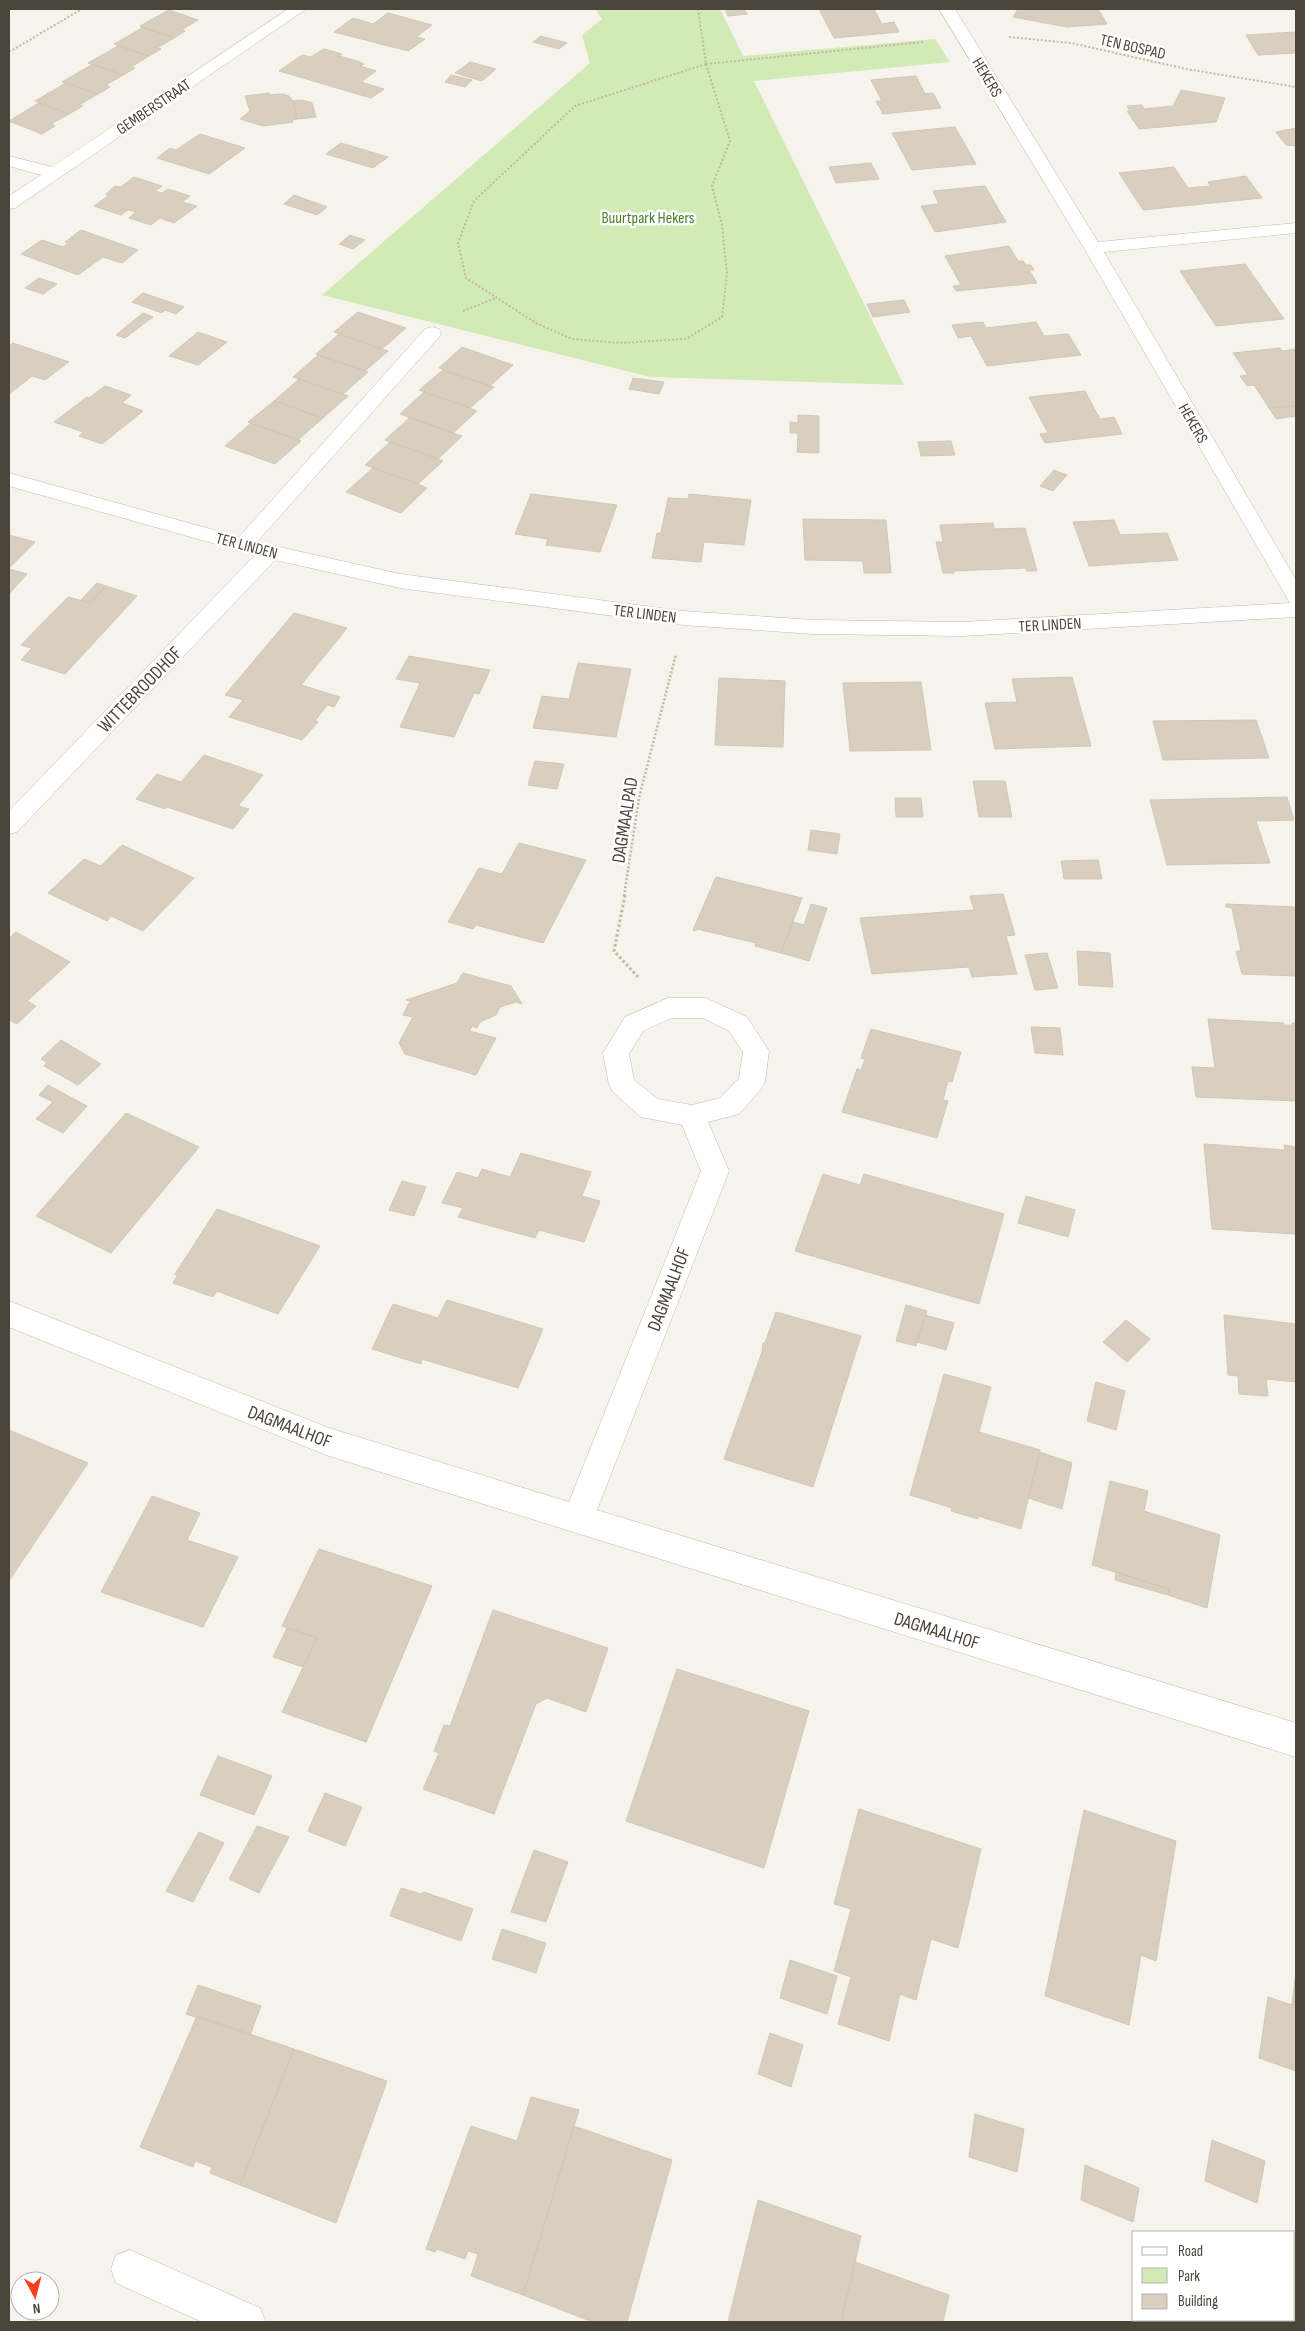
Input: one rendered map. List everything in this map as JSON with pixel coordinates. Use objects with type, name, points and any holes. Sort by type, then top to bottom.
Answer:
[{"type":"street","points":[[270,9],[294,12]]},
{"type":"street","name":"HEKERS","points":[[947,9],[1093,248],[1296,598]]},
{"type":"street","name":"GEMBERSTRAAT","points":[[9,204],[294,12]]},
{"type":"street","points":[[9,161],[53,173]]},
{"type":"street","points":[[1093,248],[1296,228]]},
{"type":"street","points":[[244,545],[432,333]]},
{"type":"street","name":"TER LINDEN","points":[[9,479],[78,500],[270,552],[400,581],[683,618],[814,627],[963,628],[1296,610]]},
{"type":"street","name":"WITTEBROODHOF","points":[[9,826],[270,552]]},
{"type":"street","points":[[668,1008],[706,1008],[738,1024],[756,1051],[752,1082],[729,1106],[692,1116],[651,1109],[622,1085],[616,1053],[634,1024],[668,1008]]},
{"type":"street","name":"DAGMAALHOF","points":[[578,1519],[715,1171],[692,1116]]},
{"type":"street","name":"DAGMAALHOF","points":[[9,1314],[326,1442],[1296,1740]]},
{"type":"street","points":[[130,2270],[246,2322]]},
{"type":"path","points":[[9,52],[82,9]]},
{"type":"path","points":[[698,9],[706,64]]},
{"type":"path","name":"TEN BOSPAD","points":[[706,64],[730,141],[712,186],[722,226],[727,274],[722,317],[688,338],[636,342],[584,341],[562,337],[466,278],[458,243],[474,201],[576,106],[706,64],[965,38],[1026,37],[1116,52],[1172,66],[1296,87]]},
{"type":"path","name":"DAGMAALPAD","points":[[668,1008],[614,951],[631,862],[639,798],[670,684],[683,618]]},
{"type":"green space","name":"Buurtpark Hekers","points":[[595,9],[720,9],[743,56],[935,39],[950,62],[754,81],[904,385],[650,377],[322,295],[590,63],[582,35],[602,19]]},
{"type":"building","points":[[725,9],[744,9],[747,14],[728,16]]},
{"type":"building","points":[[819,9],[874,9],[882,24],[894,22],[899,32],[834,38]]},
{"type":"building","points":[[1018,9],[1098,9],[1107,24],[1067,27],[1013,17]]},
{"type":"building","points":[[169,10],[198,20],[181,30],[185,31],[174,38],[140,26]]},
{"type":"building","points":[[388,13],[432,25],[416,37],[425,39],[408,51],[334,32],[353,18],[373,24]]},
{"type":"building","points":[[140,26],[174,38],[157,48],[161,49],[149,56],[114,44],[142,28]]},
{"type":"building","points":[[1296,32],[1296,53],[1258,55],[1246,35]]},
{"type":"building","points":[[541,36],[567,43],[559,49],[533,42]]},
{"type":"building","points":[[118,46],[149,56],[131,67],[135,68],[123,75],[88,63]]},
{"type":"building","points":[[324,49],[342,54],[339,56],[357,61],[364,64],[360,66],[376,71],[361,82],[384,89],[371,98],[279,71],[302,55],[311,57]]},
{"type":"building","points":[[470,62],[496,69],[482,81],[455,73]]},
{"type":"building","points":[[93,64],[123,75],[106,85],[110,87],[98,94],[62,82]]},
{"type":"building","points":[[451,75],[472,80],[465,87],[445,82]]},
{"type":"building","points":[[916,76],[925,94],[933,93],[941,108],[883,114],[876,101],[882,101],[871,80]]},
{"type":"building","points":[[66,83],[98,94],[79,105],[83,106],[69,114],[35,101]]},
{"type":"building","points":[[1181,90],[1225,98],[1216,122],[1139,129],[1127,111],[1130,111],[1127,106],[1142,105],[1144,109],[1173,106]]},
{"type":"building","points":[[269,93],[270,95],[282,94],[289,96],[293,101],[297,119],[292,120],[293,122],[263,126],[240,119],[250,111],[245,96]]},
{"type":"building","points":[[302,100],[312,103],[316,117],[297,119],[293,101]]},
{"type":"building","points":[[39,103],[69,114],[51,124],[55,126],[42,134],[9,121]]},
{"type":"building","points":[[955,127],[976,164],[912,170],[892,133]]},
{"type":"building","points":[[1296,128],[1296,146],[1286,145],[1276,132]]},
{"type":"building","points":[[200,134],[245,148],[209,174],[157,158],[170,148],[176,150]]},
{"type":"building","points":[[341,143],[388,157],[373,168],[326,154]]},
{"type":"building","points":[[871,163],[879,179],[836,183],[829,167]]},
{"type":"building","points":[[1174,167],[1188,188],[1210,186],[1208,182],[1246,176],[1262,198],[1143,210],[1119,173]]},
{"type":"building","points":[[134,177],[162,186],[155,191],[162,193],[168,189],[190,196],[182,202],[197,206],[174,223],[160,218],[151,225],[129,218],[136,212],[128,210],[121,215],[94,206],[108,196],[106,194],[115,186],[121,187]]},
{"type":"building","points":[[985,186],[1006,222],[935,232],[921,206],[939,204],[933,191]]},
{"type":"building","points":[[294,195],[327,207],[317,215],[284,204]]},
{"type":"building","points":[[81,230],[138,250],[122,263],[103,257],[78,275],[21,254],[42,240],[63,247],[68,243],[65,242]]},
{"type":"building","points":[[350,235],[365,240],[353,249],[339,244]]},
{"type":"building","points":[[1009,246],[1018,261],[1031,265],[1034,270],[1029,270],[1037,283],[956,291],[953,286],[961,285],[945,256]]},
{"type":"building","points":[[1245,264],[1284,319],[1216,326],[1180,271]]},
{"type":"building","points":[[39,278],[57,284],[43,294],[25,288]]},
{"type":"building","points":[[143,293],[184,307],[176,314],[165,310],[162,313],[132,302]]},
{"type":"building","points":[[904,300],[910,312],[873,317],[867,304]]},
{"type":"building","points":[[358,312],[406,328],[382,349],[334,332]]},
{"type":"building","points":[[143,313],[153,317],[125,338],[116,335]]},
{"type":"building","points":[[983,322],[986,328],[1036,322],[1044,336],[1068,334],[1081,355],[987,366],[971,336],[958,338],[952,325]]},
{"type":"building","points":[[198,332],[227,342],[198,365],[169,356]]},
{"type":"building","points":[[339,334],[388,351],[365,371],[316,354]]},
{"type":"building","points":[[13,343],[69,362],[45,380],[32,376],[9,394],[9,346]]},
{"type":"building","points":[[462,347],[513,365],[490,386],[439,368]]},
{"type":"building","points":[[1280,348],[1282,351],[1296,349],[1296,406],[1269,408],[1254,385],[1247,386],[1240,376],[1248,375],[1233,353]]},
{"type":"building","points":[[318,355],[368,372],[343,394],[293,377]]},
{"type":"building","points":[[443,370],[494,387],[470,408],[419,390]]},
{"type":"building","points":[[633,378],[664,382],[659,394],[629,389]]},
{"type":"building","points":[[299,379],[348,396],[323,418],[274,401]]},
{"type":"building","points":[[105,386],[131,395],[122,403],[143,411],[102,444],[79,436],[83,432],[54,422],[87,397],[89,398]]},
{"type":"building","points":[[1085,391],[1100,419],[1114,417],[1122,434],[1045,443],[1040,434],[1048,433],[1029,397]]},
{"type":"building","points":[[424,392],[477,411],[453,433],[400,414]]},
{"type":"building","points":[[274,401],[323,418],[298,440],[248,422]]},
{"type":"building","points":[[1296,406],[1296,416],[1276,419],[1269,408]]},
{"type":"building","points":[[798,415],[819,416],[819,453],[797,452],[798,433],[790,433],[790,422],[798,423]]},
{"type":"building","points":[[410,417],[462,436],[438,459],[385,440]]},
{"type":"building","points":[[251,423],[301,441],[275,464],[225,446]]},
{"type":"building","points":[[951,441],[955,455],[921,456],[918,442]]},
{"type":"building","points":[[390,442],[443,461],[418,484],[365,465]]},
{"type":"building","points":[[373,468],[427,488],[401,513],[346,492]]},
{"type":"building","points":[[1054,470],[1067,475],[1053,491],[1040,486]]},
{"type":"building","points":[[531,494],[617,505],[600,552],[546,545],[548,539],[515,534]]},
{"type":"building","points":[[689,494],[751,500],[744,545],[704,542],[701,562],[652,558],[657,533],[661,533],[668,498],[688,499]]},
{"type":"building","points":[[803,519],[886,520],[891,573],[864,573],[863,561],[805,560]]},
{"type":"building","points":[[1114,520],[1120,535],[1167,533],[1178,560],[1089,566],[1073,522]]},
{"type":"building","points":[[993,523],[994,529],[1025,528],[1037,571],[1027,571],[1026,568],[943,573],[936,542],[943,542],[940,525]]},
{"type":"building","points":[[9,535],[35,542],[9,568]]},
{"type":"building","points":[[9,569],[27,574],[9,594]]},
{"type":"building","points":[[97,583],[106,586],[90,603],[81,600]]},
{"type":"building","points":[[106,586],[137,596],[65,674],[21,660],[32,648],[21,645],[68,597],[90,603]]},
{"type":"building","points":[[294,613],[347,628],[301,685],[340,697],[334,707],[327,705],[315,721],[318,722],[302,740],[229,717],[243,700],[225,695]]},
{"type":"building","points":[[409,656],[490,670],[479,694],[474,693],[454,737],[400,727],[420,683],[396,679]]},
{"type":"building","points":[[578,663],[631,669],[616,737],[533,728],[542,696],[569,699]]},
{"type":"building","points":[[1072,677],[1091,746],[995,749],[985,703],[1017,702],[1012,679]]},
{"type":"building","points":[[719,678],[785,681],[783,747],[715,745]]},
{"type":"building","points":[[921,682],[931,750],[850,751],[843,683]]},
{"type":"building","points":[[1256,720],[1269,758],[1163,760],[1153,721]]},
{"type":"building","points":[[204,755],[263,775],[238,806],[249,809],[233,829],[167,807],[165,809],[136,799],[157,774],[181,782]]},
{"type":"building","points":[[535,761],[564,764],[557,789],[528,785]]},
{"type":"building","points":[[973,781],[1005,781],[1012,817],[979,817]]},
{"type":"building","points":[[1287,797],[1294,820],[1256,821],[1270,863],[1167,865],[1150,800]]},
{"type":"building","points":[[895,798],[921,798],[923,817],[896,817]]},
{"type":"building","points":[[811,830],[840,834],[837,854],[808,850]]},
{"type":"building","points":[[519,843],[586,860],[543,943],[476,925],[473,929],[448,922],[479,868],[502,874]]},
{"type":"building","points":[[122,845],[194,878],[143,931],[111,916],[107,921],[48,893],[84,859],[101,866]]},
{"type":"building","points":[[1098,860],[1102,879],[1064,879],[1061,861]]},
{"type":"building","points":[[716,877],[802,898],[781,953],[755,946],[756,943],[697,929],[696,931],[693,930]]},
{"type":"building","points":[[1003,894],[1015,935],[1006,936],[1017,974],[972,977],[969,967],[872,974],[860,918],[974,910],[970,896]]},
{"type":"building","points":[[811,904],[827,908],[809,961],[781,953],[793,922],[804,925]]},
{"type":"building","points":[[1226,904],[1296,907],[1296,976],[1242,974],[1236,951],[1241,951],[1232,908],[1226,907]]},
{"type":"building","points":[[16,932],[70,962],[27,1001],[36,1006],[17,1024],[9,1020],[9,938]]},
{"type":"building","points":[[1077,951],[1110,953],[1113,987],[1079,985]]},
{"type":"building","points":[[1047,953],[1058,988],[1035,990],[1025,955]]},
{"type":"building","points":[[463,973],[511,986],[522,1004],[516,1002],[500,1007],[496,1015],[480,1022],[477,1028],[472,1026],[470,1031],[496,1038],[476,1075],[405,1054],[399,1043],[413,1017],[403,1015],[410,1001],[406,1000],[457,983]]},
{"type":"building","points":[[1208,1019],[1284,1023],[1284,1025],[1296,1023],[1296,1101],[1196,1097],[1192,1067],[1215,1068]]},
{"type":"building","points":[[1031,1027],[1060,1028],[1063,1055],[1035,1053]]},
{"type":"building","points":[[871,1029],[961,1052],[952,1082],[948,1081],[943,1100],[948,1101],[937,1138],[842,1112],[857,1069],[861,1070],[865,1059],[861,1058]]},
{"type":"building","points":[[61,1040],[101,1064],[78,1085],[44,1066],[47,1062],[41,1059]]},
{"type":"building","points":[[48,1085],[87,1106],[63,1133],[36,1119],[53,1102],[39,1095]]},
{"type":"building","points":[[126,1113],[199,1147],[111,1253],[36,1216]]},
{"type":"building","points":[[1204,1144],[1285,1150],[1284,1145],[1296,1147],[1296,1238],[1295,1234],[1212,1229]]},
{"type":"building","points":[[521,1153],[591,1172],[582,1196],[600,1201],[584,1242],[539,1230],[535,1238],[458,1217],[463,1208],[442,1203],[457,1172],[478,1178],[482,1169],[510,1177]]},
{"type":"building","points":[[823,1174],[860,1185],[864,1174],[1004,1214],[979,1304],[795,1251]]},
{"type":"building","points":[[402,1181],[426,1187],[414,1216],[389,1210]]},
{"type":"building","points":[[1026,1196],[1075,1210],[1068,1237],[1018,1223]]},
{"type":"building","points":[[217,1209],[320,1246],[278,1314],[217,1291],[213,1297],[173,1283],[177,1276],[175,1274]]},
{"type":"building","points":[[447,1300],[543,1329],[518,1388],[422,1359],[421,1364],[372,1349],[393,1304],[438,1318]]},
{"type":"building","points":[[906,1305],[927,1311],[916,1346],[896,1341]]},
{"type":"building","points":[[776,1312],[861,1336],[813,1487],[724,1459],[762,1352],[763,1343],[765,1343]]},
{"type":"building","points":[[925,1315],[954,1323],[946,1350],[917,1342]]},
{"type":"building","points":[[1224,1315],[1296,1324],[1296,1382],[1266,1379],[1268,1396],[1239,1394],[1238,1376],[1228,1375]]},
{"type":"building","points":[[1126,1320],[1150,1339],[1127,1362],[1103,1342]]},
{"type":"building","points":[[944,1374],[991,1387],[979,1432],[1040,1450],[1021,1529],[978,1516],[978,1519],[951,1511],[952,1508],[910,1495]]},
{"type":"building","points":[[1096,1382],[1125,1391],[1116,1430],[1087,1421]]},
{"type":"building","points":[[9,1430],[88,1463],[9,1581]]},
{"type":"building","points":[[1040,1452],[1072,1463],[1062,1509],[1028,1498]]},
{"type":"building","points":[[1110,1481],[1148,1491],[1144,1511],[1220,1535],[1207,1608],[1168,1595],[1169,1589],[1092,1565]]},
{"type":"building","points":[[152,1496],[200,1513],[187,1540],[238,1557],[203,1627],[101,1592]]},
{"type":"building","points":[[319,1549],[432,1586],[366,1742],[282,1712],[317,1638],[282,1626]]},
{"type":"building","points":[[1116,1572],[1169,1589],[1168,1595],[1115,1580]]},
{"type":"building","points":[[493,1610],[608,1648],[586,1712],[547,1698],[536,1704],[494,1814],[423,1789],[439,1753],[434,1751],[444,1725],[450,1726]]},
{"type":"building","points":[[287,1628],[317,1638],[303,1667],[273,1657]]},
{"type":"building","points":[[677,1669],[809,1711],[764,1868],[626,1821]]},
{"type":"building","points":[[218,1756],[272,1776],[254,1815],[200,1795]]},
{"type":"building","points":[[325,1793],[362,1807],[345,1846],[308,1831]]},
{"type":"building","points":[[859,1809],[981,1849],[958,1948],[931,1939],[916,2000],[900,1994],[889,2041],[838,2024],[851,1977],[834,1971],[851,1909],[834,1904]]},
{"type":"building","points":[[1084,1810],[1176,1841],[1156,1961],[1141,1955],[1129,2025],[1045,1996]]},
{"type":"building","points":[[257,1826],[289,1837],[259,1893],[229,1879]]},
{"type":"building","points":[[199,1832],[224,1843],[193,1902],[166,1891]]},
{"type":"building","points":[[534,1850],[568,1862],[546,1922],[511,1912]]},
{"type":"building","points":[[401,1888],[421,1894],[424,1892],[473,1909],[461,1941],[390,1916]]},
{"type":"building","points":[[502,1929],[546,1943],[536,1973],[492,1959]]},
{"type":"building","points":[[790,1960],[837,1976],[827,2014],[780,1998]]},
{"type":"building","points":[[1296,1971],[1296,2071],[1259,2058],[1268,1997],[1292,2005]]},
{"type":"building","points":[[198,1985],[261,2006],[250,2035],[186,2014]]},
{"type":"building","points":[[197,2016],[294,2049],[240,2185],[210,2173],[212,2167],[195,2161],[193,2167],[140,2147]]},
{"type":"building","points":[[770,2033],[803,2045],[791,2087],[758,2074]]},
{"type":"building","points":[[294,2049],[387,2081],[336,2223],[240,2185]]},
{"type":"building","points":[[531,2097],[579,2110],[523,2295],[471,2276],[478,2254],[468,2251],[465,2259],[437,2249],[435,2252],[426,2249],[471,2126],[517,2141]]},
{"type":"building","points":[[975,2114],[1024,2129],[1017,2172],[969,2157]]},
{"type":"building","points":[[574,2126],[672,2160],[627,2322],[593,2322],[523,2295]]},
{"type":"building","points":[[1212,2140],[1265,2161],[1257,2203],[1205,2181]]},
{"type":"building","points":[[1085,2165],[1139,2188],[1133,2222],[1081,2200]]},
{"type":"building","points":[[758,2200],[861,2236],[841,2322],[728,2322]]},
{"type":"building","points":[[855,2262],[949,2295],[943,2322],[841,2322]]}]
